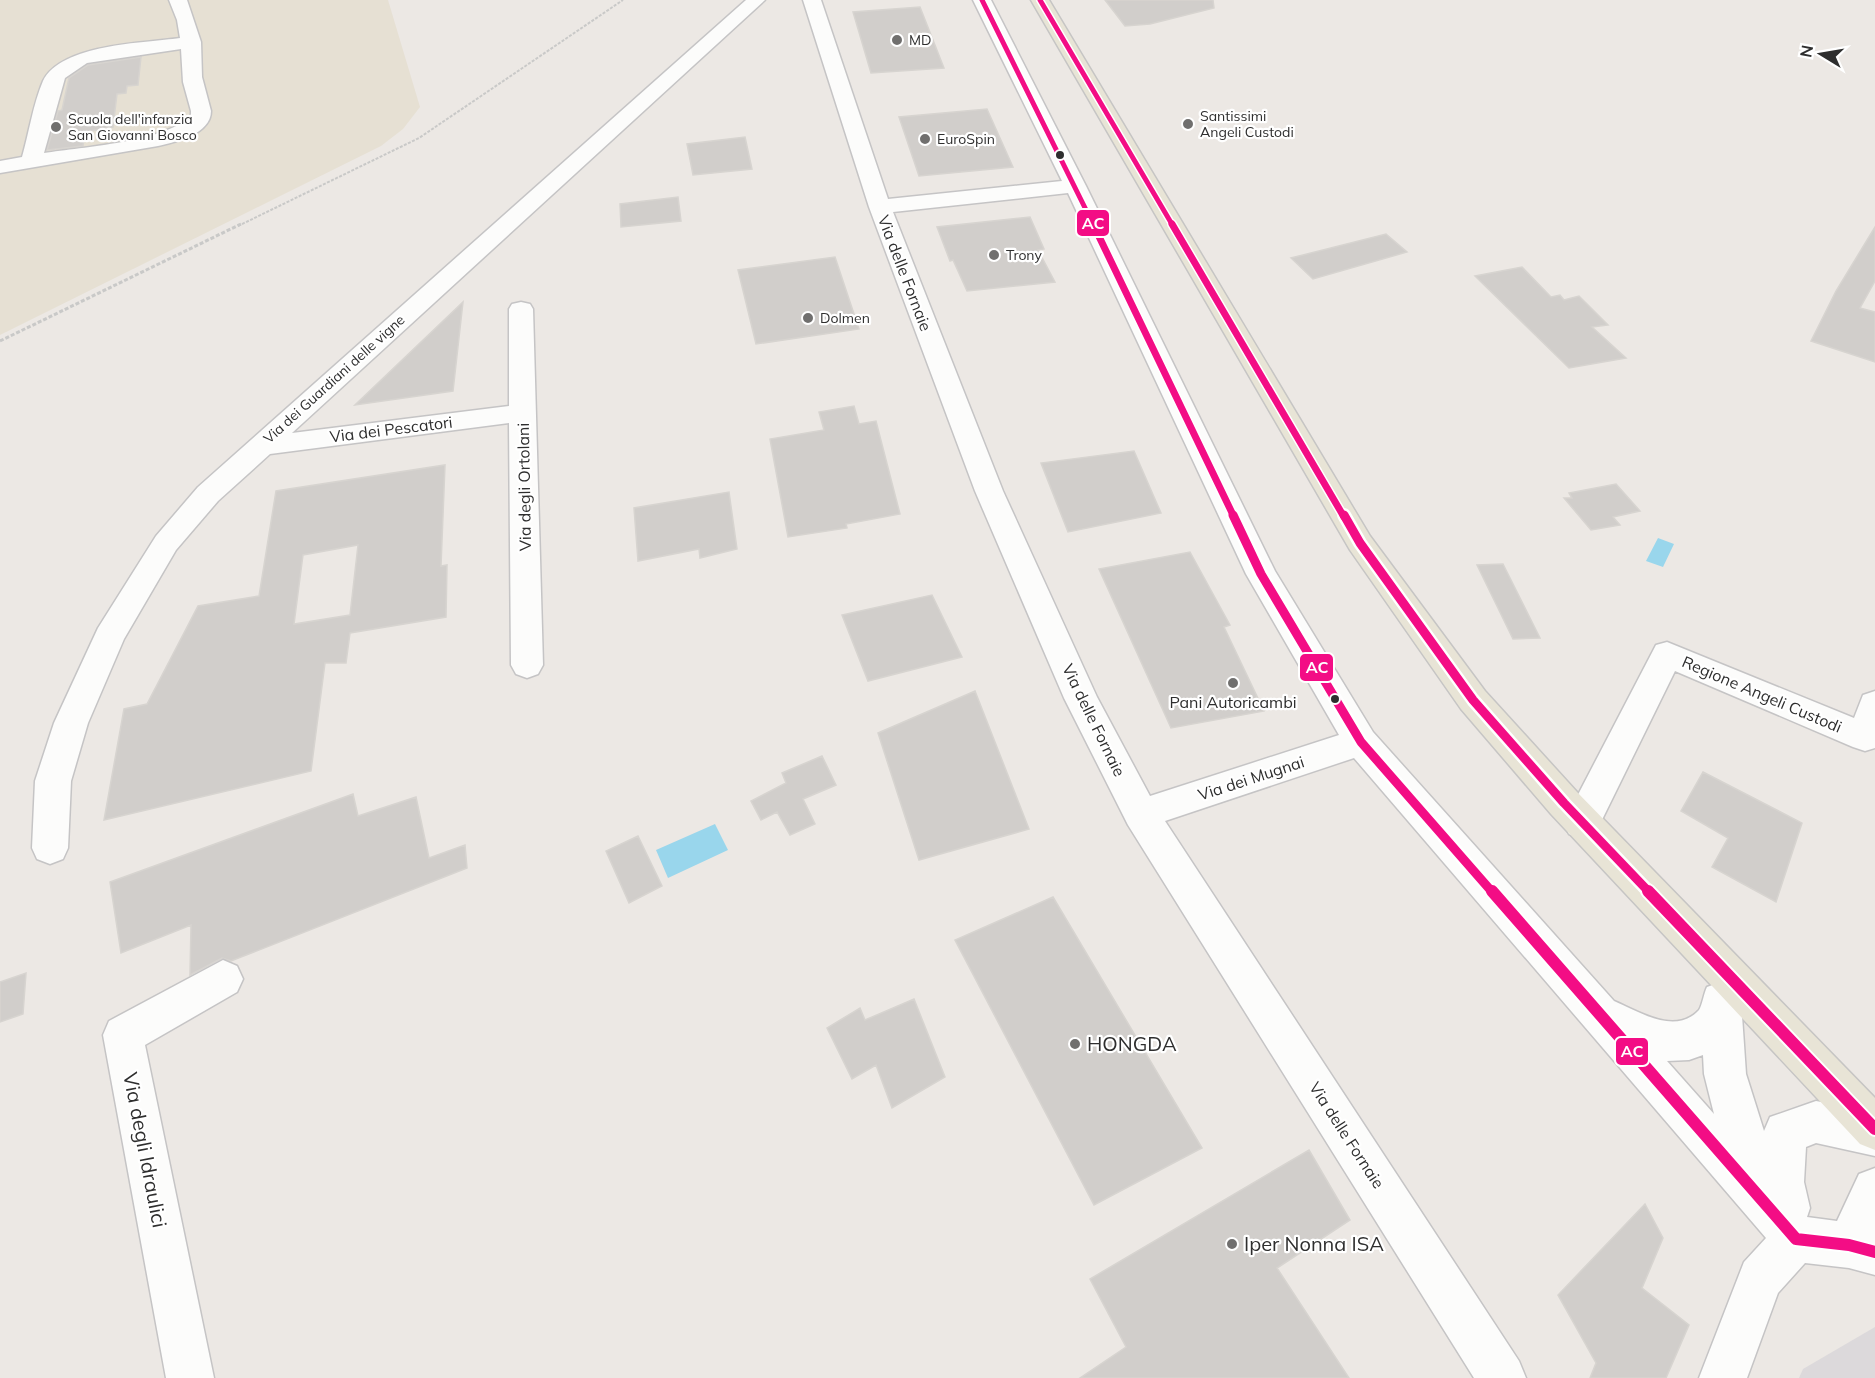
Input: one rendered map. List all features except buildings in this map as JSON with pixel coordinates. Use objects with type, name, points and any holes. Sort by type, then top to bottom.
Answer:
[{"type":"main road","points":[[1040,0],[1360,543],[1473,700],[1582,823],[1875,1129]]},
{"type":"street","points":[[0,166],[158,140],[187,130],[201,117],[200,97],[192,79],[192,42],[187,17],[178,0]]},
{"type":"street","name":"Via dei Guardiani delle vigne","points":[[50,848],[53,781],[71,723],[109,637],[166,543],[208,494],[260,446],[756,0]]},
{"type":"street","name":"Via delle Fornaie","points":[[812,0],[880,207],[989,491],[1081,698],[1141,814],[1502,1378]]},
{"type":"street","points":[[985,2],[1261,574],[1361,742],[1796,1239],[1862,1248],[1875,1190]]},
{"type":"street","points":[[32,159],[53,81],[71,64],[82,58],[192,42]]},
{"type":"street","points":[[880,207],[1075,186]]},
{"type":"street","name":"Via degli Ortolani","points":[[521,309],[527,665]]},
{"type":"street","name":"Via dei Pescatori","points":[[260,446],[522,413]]},
{"type":"street","name":"Regione Angeli Custodi","points":[[1582,823],[1667,654],[1865,737],[1875,704]]},
{"type":"street","name":"Via dei Mugnai","points":[[1141,814],[1361,742]]},
{"type":"street","points":[[1701,947],[1721,992],[1720,1019],[1725,1074],[1740,1130],[1796,1239]]},
{"type":"street","name":"Via degli Idraulici","points":[[190,1378],[123,1035],[223,979]]},
{"type":"street","points":[[1599,1013],[1656,1041],[1689,1040],[1720,1019]]},
{"type":"street","points":[[1678,1103],[1740,1130],[1785,1132],[1816,1122],[1875,1134]]},
{"type":"street","points":[[1785,1132],[1782,1182],[1796,1239]]},
{"type":"street","points":[[1723,1378],[1760,1278],[1796,1239]]},
{"type":"path","points":[[0,341],[419,138],[623,0]]},
{"type":"shaded area","points":[[0,0],[388,0],[420,107],[403,129],[381,146],[0,335]]},
{"type":"shaded area","points":[[1875,1327],[1875,1378],[1799,1378],[1803,1369]]},
{"type":"water","points":[[1658,538],[1674,544],[1663,567],[1646,561]]},
{"type":"water","points":[[715,824],[728,850],[668,878],[656,850]]},
{"type":"transit line","name":"AC","points":[[982,0],[1075,186],[1261,574],[1361,742],[1796,1239]]},
{"type":"transit line","name":"AC","points":[[1040,0],[1360,543],[1473,700],[1564,803],[1875,1129]]},
{"type":"transit line","name":"AC","points":[[1796,1239],[1849,1245],[1875,1252]]},
{"type":"place","name":"MD","points":[[897,40]]},
{"type":"place","name":"Santissimi Angeli Custodi","points":[[1188,124]]},
{"type":"place","name":"Scuola dell'infanzia San Giovanni Bosco","points":[[56,127]]},
{"type":"place","name":"EuroSpin","points":[[925,139]]},
{"type":"place","name":"Trony","points":[[994,255]]},
{"type":"place","name":"Dolmen","points":[[808,318]]},
{"type":"place","name":"Pani Autoricambi","points":[[1233,683]]},
{"type":"place","name":"HONGDA","points":[[1075,1044]]},
{"type":"place","name":"Iper Nonna ISA","points":[[1232,1244]]}]
